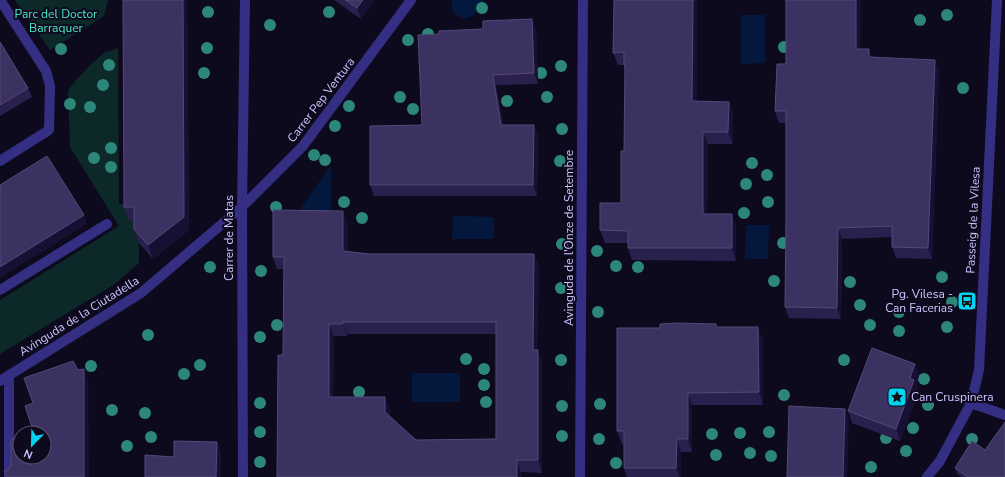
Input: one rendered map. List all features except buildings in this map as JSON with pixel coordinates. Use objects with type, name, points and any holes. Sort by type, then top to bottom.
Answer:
[{"type":"street","name":"Carrer de Matas","points":[[243,477],[242,207],[245,0]]},
{"type":"street","name":"Carrer Pep Ventura","points":[[242,207],[304,146],[412,0]]},
{"type":"street","name":"Avinguda de l'Onze de Setembre","points":[[580,477],[583,0]]},
{"type":"street","name":"Passeig de la Vilesa","points":[[927,477],[940,461],[971,403],[979,370],[997,0]]},
{"type":"street","points":[[0,4],[2,3],[46,71],[50,86],[48,130],[0,161]]},
{"type":"street","name":"Avinguda de la Ciutadella","points":[[0,381],[141,293],[242,207]]},
{"type":"street","points":[[0,290],[107,224]]},
{"type":"street","points":[[9,375],[9,477]]},
{"type":"street","points":[[971,403],[1005,414]]},
{"type":"green space","name":"Parc del Doctor Barraquer","points":[[15,0],[108,0],[104,16],[50,50]]},
{"type":"green space","points":[[118,48],[119,204],[139,204],[139,263],[115,284],[0,354],[0,300],[119,226],[70,147],[68,91],[92,63],[104,53]]},
{"type":"water","points":[[452,0],[484,0],[474,15],[464,18],[456,15],[452,9]]},
{"type":"water","points":[[741,15],[765,15],[765,63],[741,64]]},
{"type":"water","points":[[331,165],[331,215],[296,215]]},
{"type":"water","points":[[453,216],[494,217],[494,239],[452,239]]},
{"type":"water","points":[[746,225],[769,225],[768,259],[745,259]]},
{"type":"water","points":[[412,373],[460,373],[460,402],[412,402]]},
{"type":"place","name":"Pg. Vilesa - Can Facerias","points":[[967,301]]},
{"type":"place","name":"Can Cruspinera","points":[[897,397]]}]
